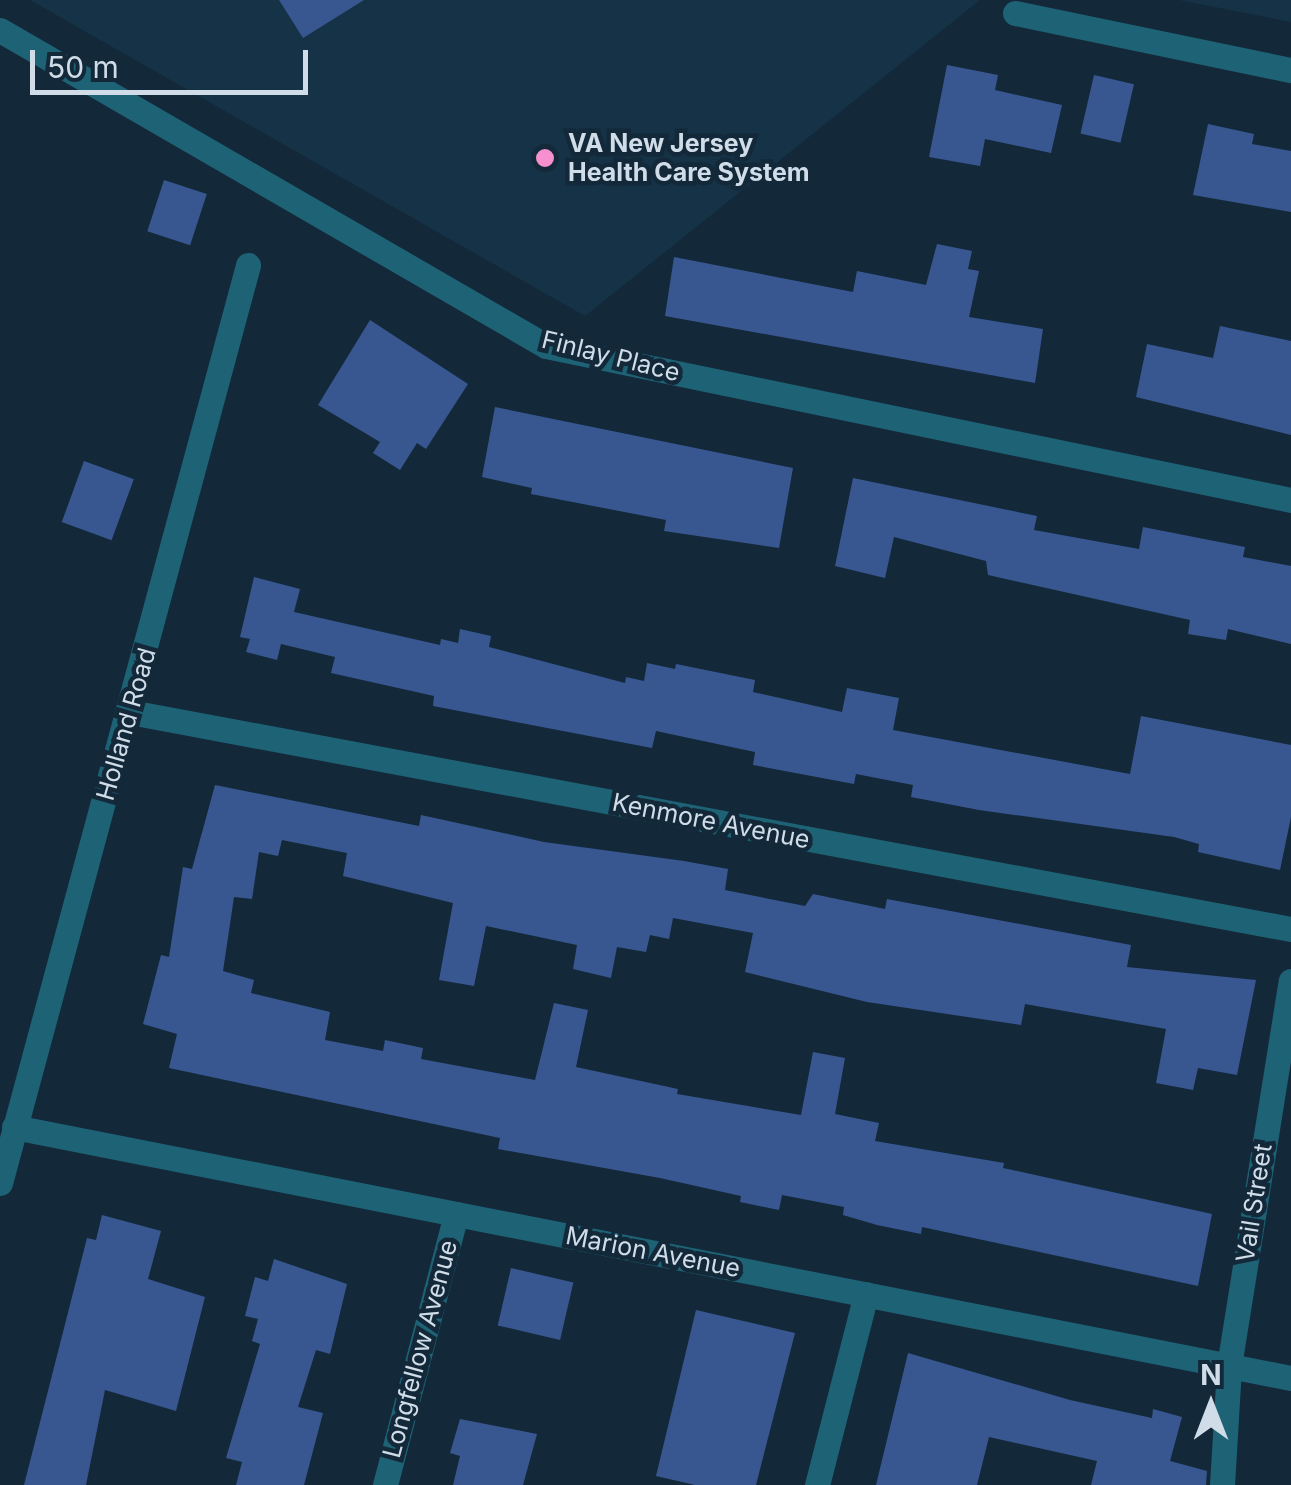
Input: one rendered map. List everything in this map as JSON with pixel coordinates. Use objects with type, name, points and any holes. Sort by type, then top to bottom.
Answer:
[{"type":"street","points":[[1015,13],[1291,70]]},
{"type":"street","name":"Finlay Place","points":[[0,30],[546,346],[1291,500]]},
{"type":"street","name":"Holland Road","points":[[0,1183],[248,265]]},
{"type":"street","name":"Kenmore Avenue","points":[[130,712],[1291,930]]},
{"type":"street","name":"Vail Street","points":[[1222,1485],[1229,1366],[1291,981]]},
{"type":"street","name":"Marion Avenue","points":[[14,1127],[1291,1378]]},
{"type":"street","name":"Longfellow Avenue","points":[[385,1485],[456,1214]]},
{"type":"street","points":[[817,1485],[866,1294]]},
{"type":"shaded area","name":"VA New Jersey Health Care System","points":[[30,0],[980,0],[585,316]]},
{"type":"shaded area","points":[[1179,0],[1291,0],[1291,22]]},
{"type":"building","points":[[279,0],[364,0],[303,38]]},
{"type":"building","points":[[947,65],[998,75],[995,90],[1062,105],[1051,153],[985,139],[980,166],[929,157]]},
{"type":"building","points":[[1094,75],[1134,84],[1120,143],[1081,133]]},
{"type":"building","points":[[1208,124],[1254,134],[1252,144],[1291,151],[1291,212],[1193,195]]},
{"type":"building","points":[[164,180],[207,194],[190,245],[147,231]]},
{"type":"building","points":[[937,244],[972,251],[968,269],[979,271],[969,317],[1043,329],[1035,383],[665,316],[674,257],[853,292],[857,271],[926,285]]},
{"type":"building","points":[[370,320],[468,384],[426,449],[417,443],[400,470],[373,453],[380,442],[318,405]]},
{"type":"building","points":[[1220,326],[1291,341],[1291,435],[1136,397],[1147,344],[1213,358]]},
{"type":"building","points":[[495,407],[793,468],[779,548],[664,531],[666,520],[531,494],[532,488],[482,477]]},
{"type":"building","points":[[84,461],[134,479],[112,540],[62,522]]},
{"type":"building","points":[[853,478],[1037,516],[1034,530],[1139,549],[1143,527],[1245,547],[1243,557],[1291,566],[1291,644],[1228,629],[1226,640],[1188,634],[1190,620],[988,575],[986,561],[894,537],[885,578],[835,566]]},
{"type":"building","points":[[254,577],[300,589],[294,612],[440,645],[441,639],[458,643],[460,629],[491,636],[489,647],[625,683],[626,677],[644,681],[647,663],[675,669],[676,664],[755,680],[753,692],[842,712],[847,688],[899,698],[893,730],[1130,774],[1141,716],[1291,745],[1291,817],[1280,870],[1198,852],[1199,844],[1174,837],[911,797],[913,785],[856,774],[854,784],[753,765],[755,752],[656,731],[652,748],[433,706],[434,696],[331,673],[335,657],[281,644],[277,660],[246,652],[250,639],[240,637]]},
{"type":"building","points":[[215,785],[419,826],[421,815],[544,842],[728,869],[725,890],[805,906],[813,894],[885,909],[887,899],[1131,945],[1127,967],[1256,980],[1237,1075],[1198,1068],[1193,1090],[1156,1083],[1166,1029],[1025,1004],[1021,1025],[867,1002],[745,972],[753,933],[673,918],[669,939],[650,935],[646,952],[617,947],[611,978],[573,969],[577,945],[486,926],[474,986],[439,980],[453,903],[343,876],[347,853],[282,840],[278,856],[259,852],[252,899],[234,897],[223,971],[254,980],[251,993],[330,1012],[325,1040],[383,1051],[385,1040],[423,1048],[421,1059],[535,1080],[554,1003],[588,1010],[576,1067],[678,1089],[677,1094],[801,1115],[813,1052],[845,1058],[835,1114],[879,1123],[875,1141],[1004,1163],[1003,1168],[1212,1214],[1198,1286],[922,1227],[921,1234],[877,1225],[843,1215],[844,1207],[782,1195],[779,1210],[740,1202],[741,1196],[660,1178],[498,1149],[500,1138],[169,1068],[177,1034],[143,1024],[161,955],[169,957],[183,867],[192,869]]},
{"type":"building","points":[[102,1215],[161,1231],[148,1279],[205,1297],[176,1411],[105,1390],[86,1485],[24,1485],[87,1238],[96,1240]]},
{"type":"building","points":[[274,1259],[347,1284],[330,1354],[316,1350],[298,1407],[323,1413],[304,1485],[236,1485],[242,1462],[226,1458],[260,1344],[252,1341],[258,1319],[245,1316],[255,1277],[268,1281]]},
{"type":"building","points":[[511,1268],[573,1282],[560,1340],[498,1325]]},
{"type":"building","points":[[696,1310],[795,1333],[756,1485],[695,1485],[656,1476]]},
{"type":"building","points":[[908,1353],[1070,1400],[1152,1418],[1153,1409],[1182,1417],[1170,1461],[1207,1471],[1206,1485],[1091,1485],[1097,1461],[989,1437],[977,1485],[876,1485]]},
{"type":"building","points":[[460,1419],[537,1434],[523,1485],[453,1485],[460,1456],[450,1453]]},
{"type":"place","name":"VA New Jersey Health Care System","points":[[545,158]]}]
